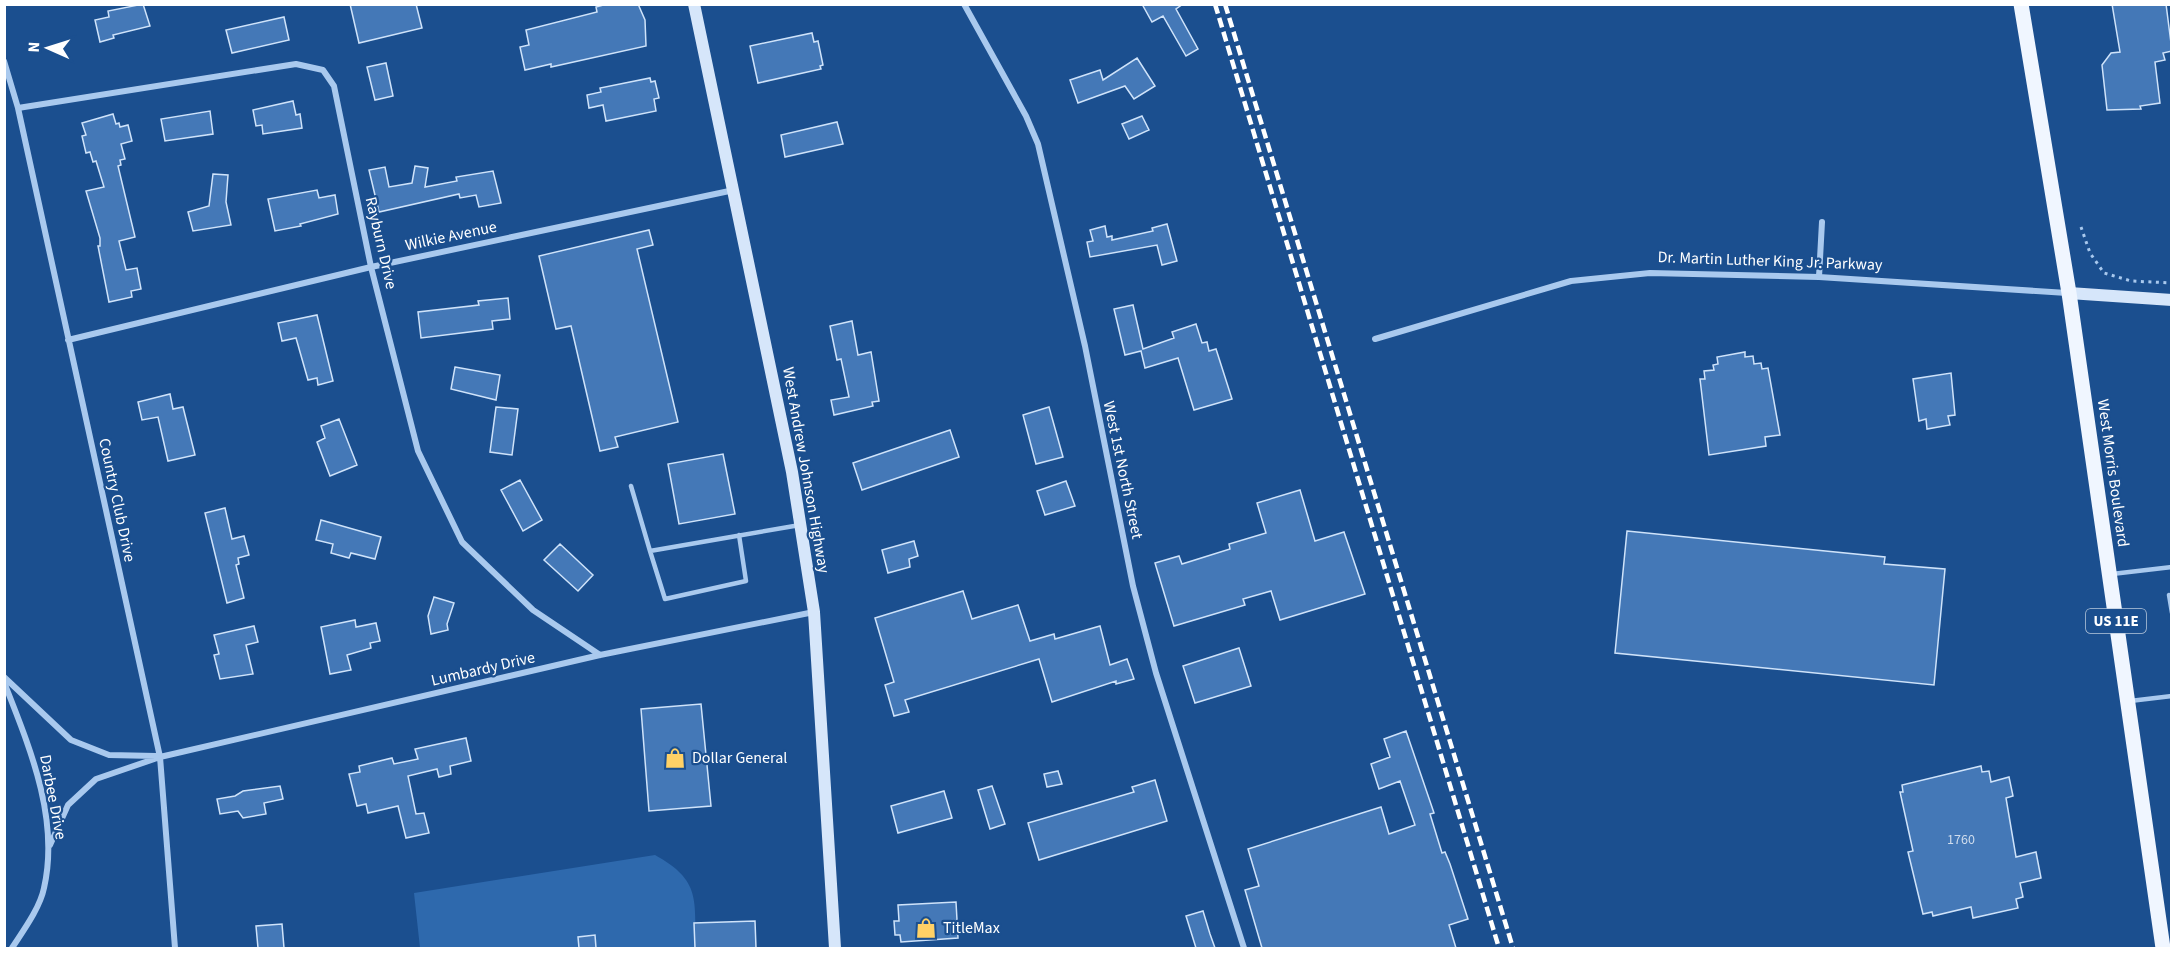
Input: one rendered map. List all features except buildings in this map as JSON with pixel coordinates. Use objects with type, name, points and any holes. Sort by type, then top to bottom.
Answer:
[{"type":"main road","name":"West Andrew Johnson Highway","points":[[694,4],[735,190],[792,472],[814,612],[835,948]]},
{"type":"main road","name":"West Morris Boulevard","points":[[2020,4],[2069,293],[2163,948]]},
{"type":"main road","name":"Dr. Martin Luther King Jr. Parkway","points":[[2069,293],[2172,300]]},
{"type":"street","name":"West 1st North Street","points":[[964,4],[1026,117],[1038,144],[1084,346],[1133,586],[1156,673],[1244,948]]},
{"type":"street","name":"Country Club Drive","points":[[4,61],[18,108],[160,756],[175,948]]},
{"type":"street","name":"Rayburn Drive","points":[[18,108],[296,64],[323,70],[334,86],[371,267],[418,451],[462,542],[533,610],[600,655]]},
{"type":"street","name":"Wilkie Avenue","points":[[68,340],[371,267],[735,190]]},
{"type":"street","points":[[1820,277],[1822,222]]},
{"type":"street","name":"Dr. Martin Luther King Jr. Parkway","points":[[1375,339],[1571,281],[1650,273],[1820,277],[2069,293]]},
{"type":"street","name":"Lumbardy Drive","points":[[160,756],[600,655],[814,612]]},
{"type":"street","points":[[4,677],[71,740],[109,755],[160,756]]},
{"type":"street","name":"Darbee Drive","points":[[4,682],[33,759],[50,845],[44,890],[12,948]]},
{"type":"street","points":[[50,845],[68,805],[96,779],[160,756]]},
{"type":"lane","points":[[631,486],[665,599],[746,580],[739,535]]},
{"type":"lane","points":[[650,551],[800,525]]},
{"type":"lane","points":[[2110,574],[2172,567]]},
{"type":"lane","points":[[2169,595],[2172,614]]},
{"type":"lane","points":[[2128,702],[2172,696]]},
{"type":"path","points":[[2081,227],[2090,253],[2104,273],[2131,281],[2172,284]]},
{"type":"shaded area","points":[[655,855],[670,864],[688,883],[695,904],[696,948],[420,948],[414,893]]},
{"type":"railway","points":[[1215,4],[1499,948]]},
{"type":"railway","points":[[1225,4],[1513,948]]},
{"type":"place","name":"Dollar General","points":[[675,758]]},
{"type":"place","name":"TitleMax","points":[[926,928]]}]
